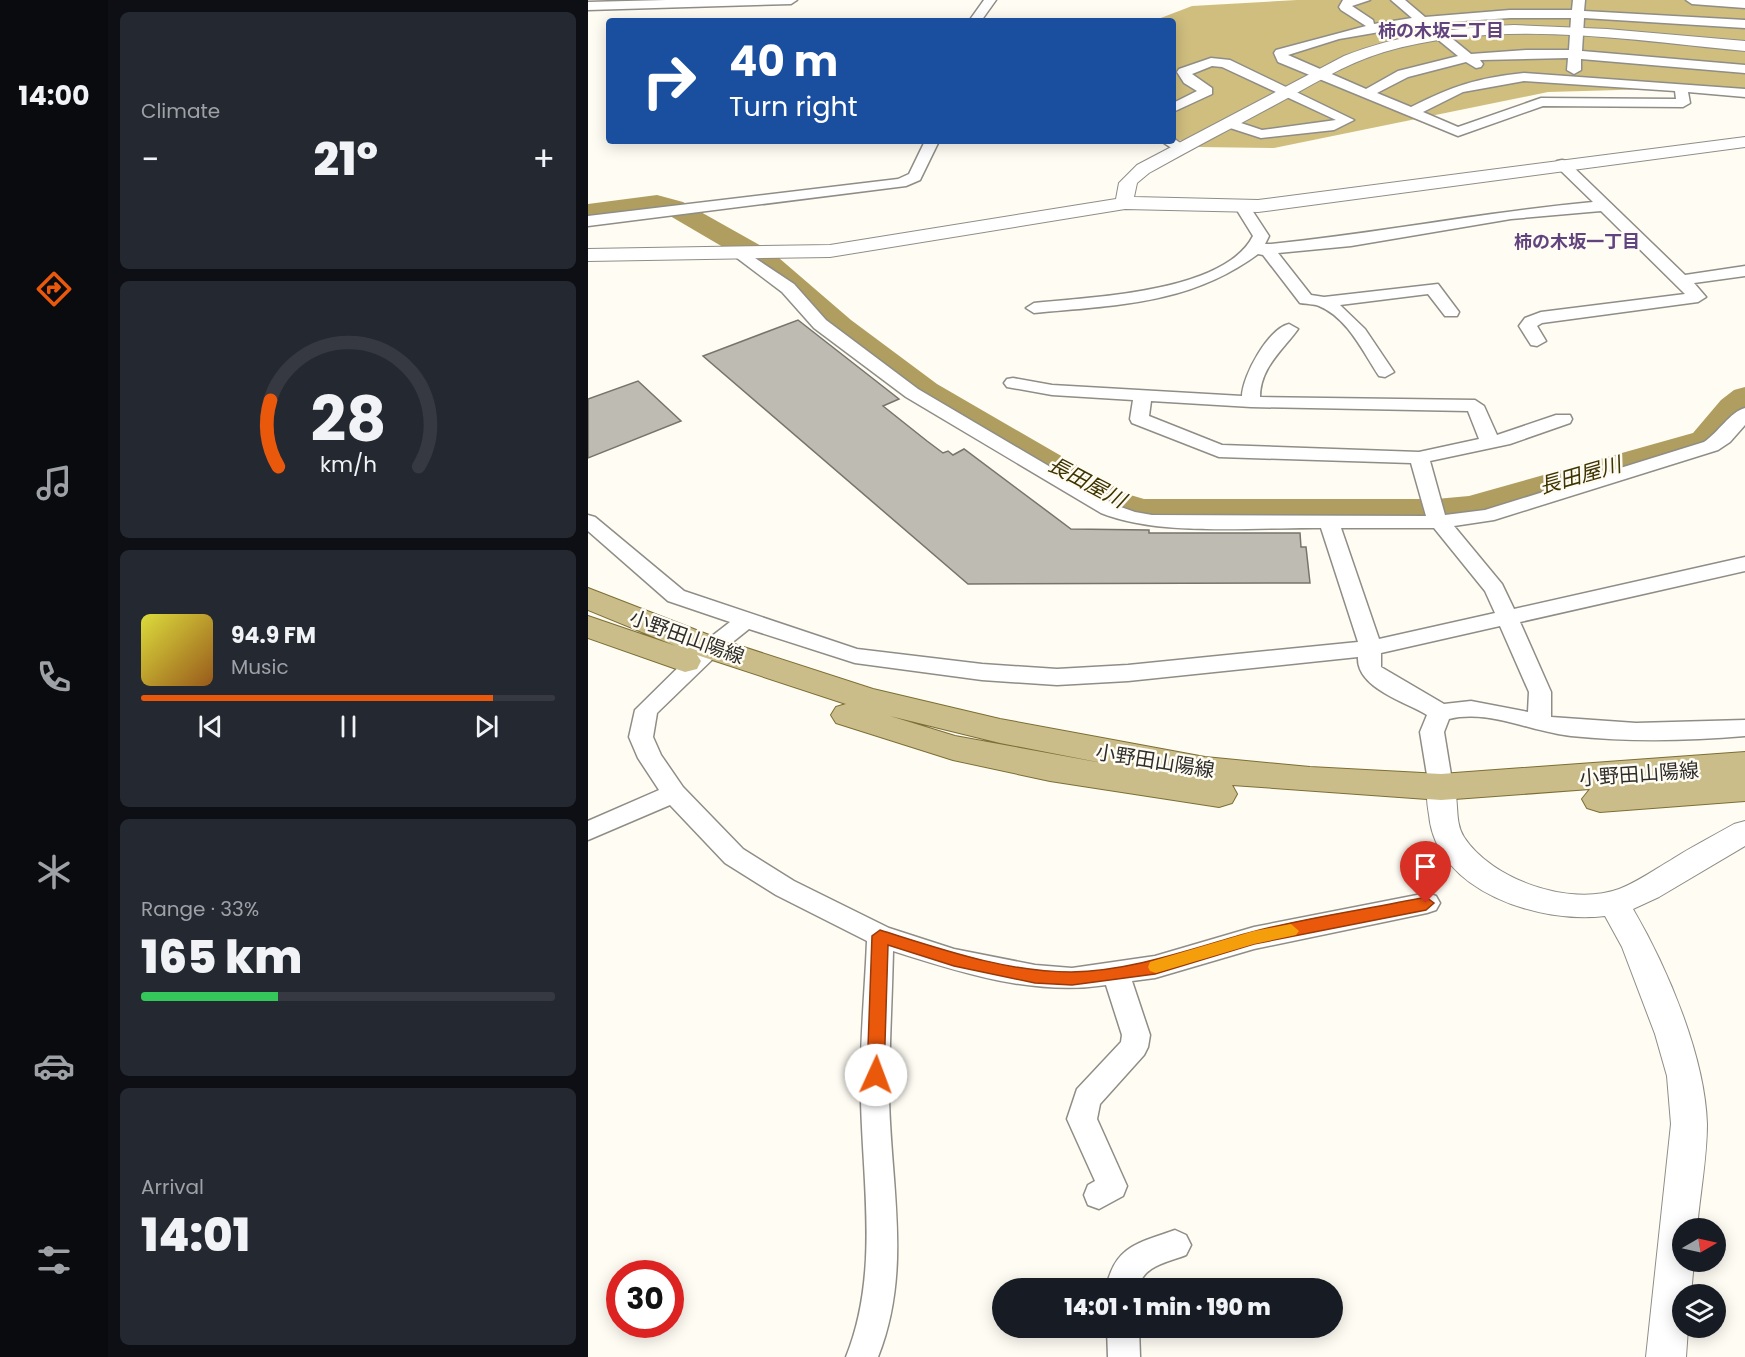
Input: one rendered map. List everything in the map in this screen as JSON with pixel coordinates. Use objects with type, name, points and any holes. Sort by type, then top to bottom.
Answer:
[{"type":"main road","name":"小野田山陽線","points":[[588,598],[702,656]]},
{"type":"main road","name":"小野田山陽線","points":[[588,626],[702,656],[952,748],[1050,768],[1184,790],[1293,801],[1678,795],[1745,788]]},
{"type":"main road","name":"小野田山陽線","points":[[1443,797],[1745,765]]},
{"type":"street","points":[[588,6],[760,6],[791,0]]},
{"type":"street","points":[[977,18],[990,0]]},
{"type":"street","points":[[1364,0],[1347,3],[1345,7],[1369,23]]},
{"type":"street","points":[[1397,0],[1496,80]]},
{"type":"street","points":[[1692,0],[1745,4]]},
{"type":"street","points":[[1574,102],[1579,5]]},
{"type":"street","points":[[1681,87],[1683,103],[1541,102],[1458,132],[1283,59],[1281,53],[1312,39],[1369,23],[1415,14],[1488,9],[1579,5],[1745,24]]},
{"type":"street","points":[[1125,203],[1125,190],[1136,173],[1175,145],[1229,123],[1320,74],[1379,49],[1440,36],[1509,30],[1745,46]]},
{"type":"street","points":[[1366,94],[1403,74],[1468,58],[1526,54],[1575,55],[1745,69]]},
{"type":"street","points":[[1176,106],[1207,91],[1189,80],[1184,72],[1211,62],[1225,63],[1347,120],[1334,126],[1261,134],[1229,123]]},
{"type":"street","points":[[1411,113],[1458,88],[1496,80],[1574,79],[1745,93]]},
{"type":"street","points":[[588,255],[743,255],[830,251],[1125,203],[1169,202],[1243,207],[1745,142]]},
{"type":"street","points":[[588,221],[901,183],[915,177],[931,144]]},
{"type":"street","points":[[1537,340],[1528,326],[1534,319],[1566,315],[1571,312],[1698,297],[1562,164]]},
{"type":"street","points":[[588,207],[656,198],[683,202],[683,210]]},
{"type":"street","points":[[1255,248],[1271,249],[1351,241],[1511,214],[1605,206]]},
{"type":"street","points":[[1034,308],[1132,298],[1183,288],[1228,267],[1255,248],[1261,236],[1243,207]]},
{"type":"street","points":[[1255,248],[1269,252],[1306,299],[1324,302],[1432,288],[1451,312]]},
{"type":"street","points":[[743,255],[788,288],[820,324],[912,393],[1108,509],[1131,518],[1152,521],[1329,522],[1436,514],[1487,516],[1711,446],[1723,438],[1745,414]]},
{"type":"street","points":[[1683,280],[1745,271]]},
{"type":"street","points":[[1324,302],[1350,321],[1385,372]]},
{"type":"street","points":[[1251,402],[1250,392],[1269,348],[1289,329]]},
{"type":"street","points":[[1013,383],[1052,390],[1251,402],[1475,406],[1490,442]]},
{"type":"street","points":[[1143,396],[1139,419],[1219,451],[1419,458],[1503,440],[1563,419]]},
{"type":"street","points":[[1419,458],[1436,514],[1495,590],[1540,692],[1539,723]]},
{"type":"street","points":[[588,521],[676,596],[746,621],[855,656],[982,672],[1057,677],[1184,668],[1371,648],[1745,564]]},
{"type":"street","points":[[1329,522],[1371,648],[1370,667],[1375,677],[1420,699],[1440,713]]},
{"type":"street","points":[[746,621],[702,656],[646,710],[641,737],[650,758],[674,793],[735,856],[785,888],[880,936],[954,960],[1035,976],[1072,979],[1155,967],[1254,938],[1426,903]]},
{"type":"street","points":[[1745,728],[1695,732],[1568,728],[1475,708],[1453,708],[1440,713],[1432,732],[1449,839],[1467,861],[1500,885],[1553,904],[1577,906],[1613,903],[1642,892],[1745,832]]},
{"type":"street","points":[[588,831],[674,793]]},
{"type":"street","points":[[1613,903],[1637,945],[1672,1034],[1684,1076],[1689,1124],[1666,1357]]},
{"type":"street","points":[[862,1357],[874,1327],[883,1271],[875,1098],[880,936]]},
{"type":"street","points":[[1099,1195],[1112,1186],[1082,1119],[1087,1098],[1134,1047],[1136,1035],[1116,974]]},
{"type":"street","points":[[1124,1278],[1126,1270],[1134,1261],[1175,1245]]},
{"type":"street","points":[[1123,1338],[1124,1357]]},
{"type":"shaded area","points":[[1297,0],[1745,0],[1745,95],[1689,88],[1548,92],[1274,148],[1199,147],[1176,139],[1176,18],[1161,18],[1192,6]]},
{"type":"building","points":[[798,320],[899,399],[883,406],[927,441],[943,453],[948,451],[953,455],[964,449],[1071,529],[1149,530],[1149,533],[1300,533],[1301,547],[1306,547],[1310,583],[968,584],[703,356]]},
{"type":"building","points":[[638,381],[681,421],[588,458],[588,399]]},
{"type":"waterway","name":"長田屋川","points":[[588,212],[657,203],[674,207],[762,258],[841,326],[926,390],[1115,501],[1143,509],[1436,509],[1471,506],[1704,440],[1732,407],[1745,396]]},
{"type":"slow traffic","points":[[1156,967],[1254,938],[1291,931]]},
{"type":"district","name":"柿の木坂二丁目","points":[[1441,30]]},
{"type":"district","name":"柿の木坂一丁目","points":[[1577,241]]},
{"type":"route","points":[[876,1075],[880,936],[954,960],[1035,976],[1072,979],[1155,967],[1254,938],[1426,903]]}]
